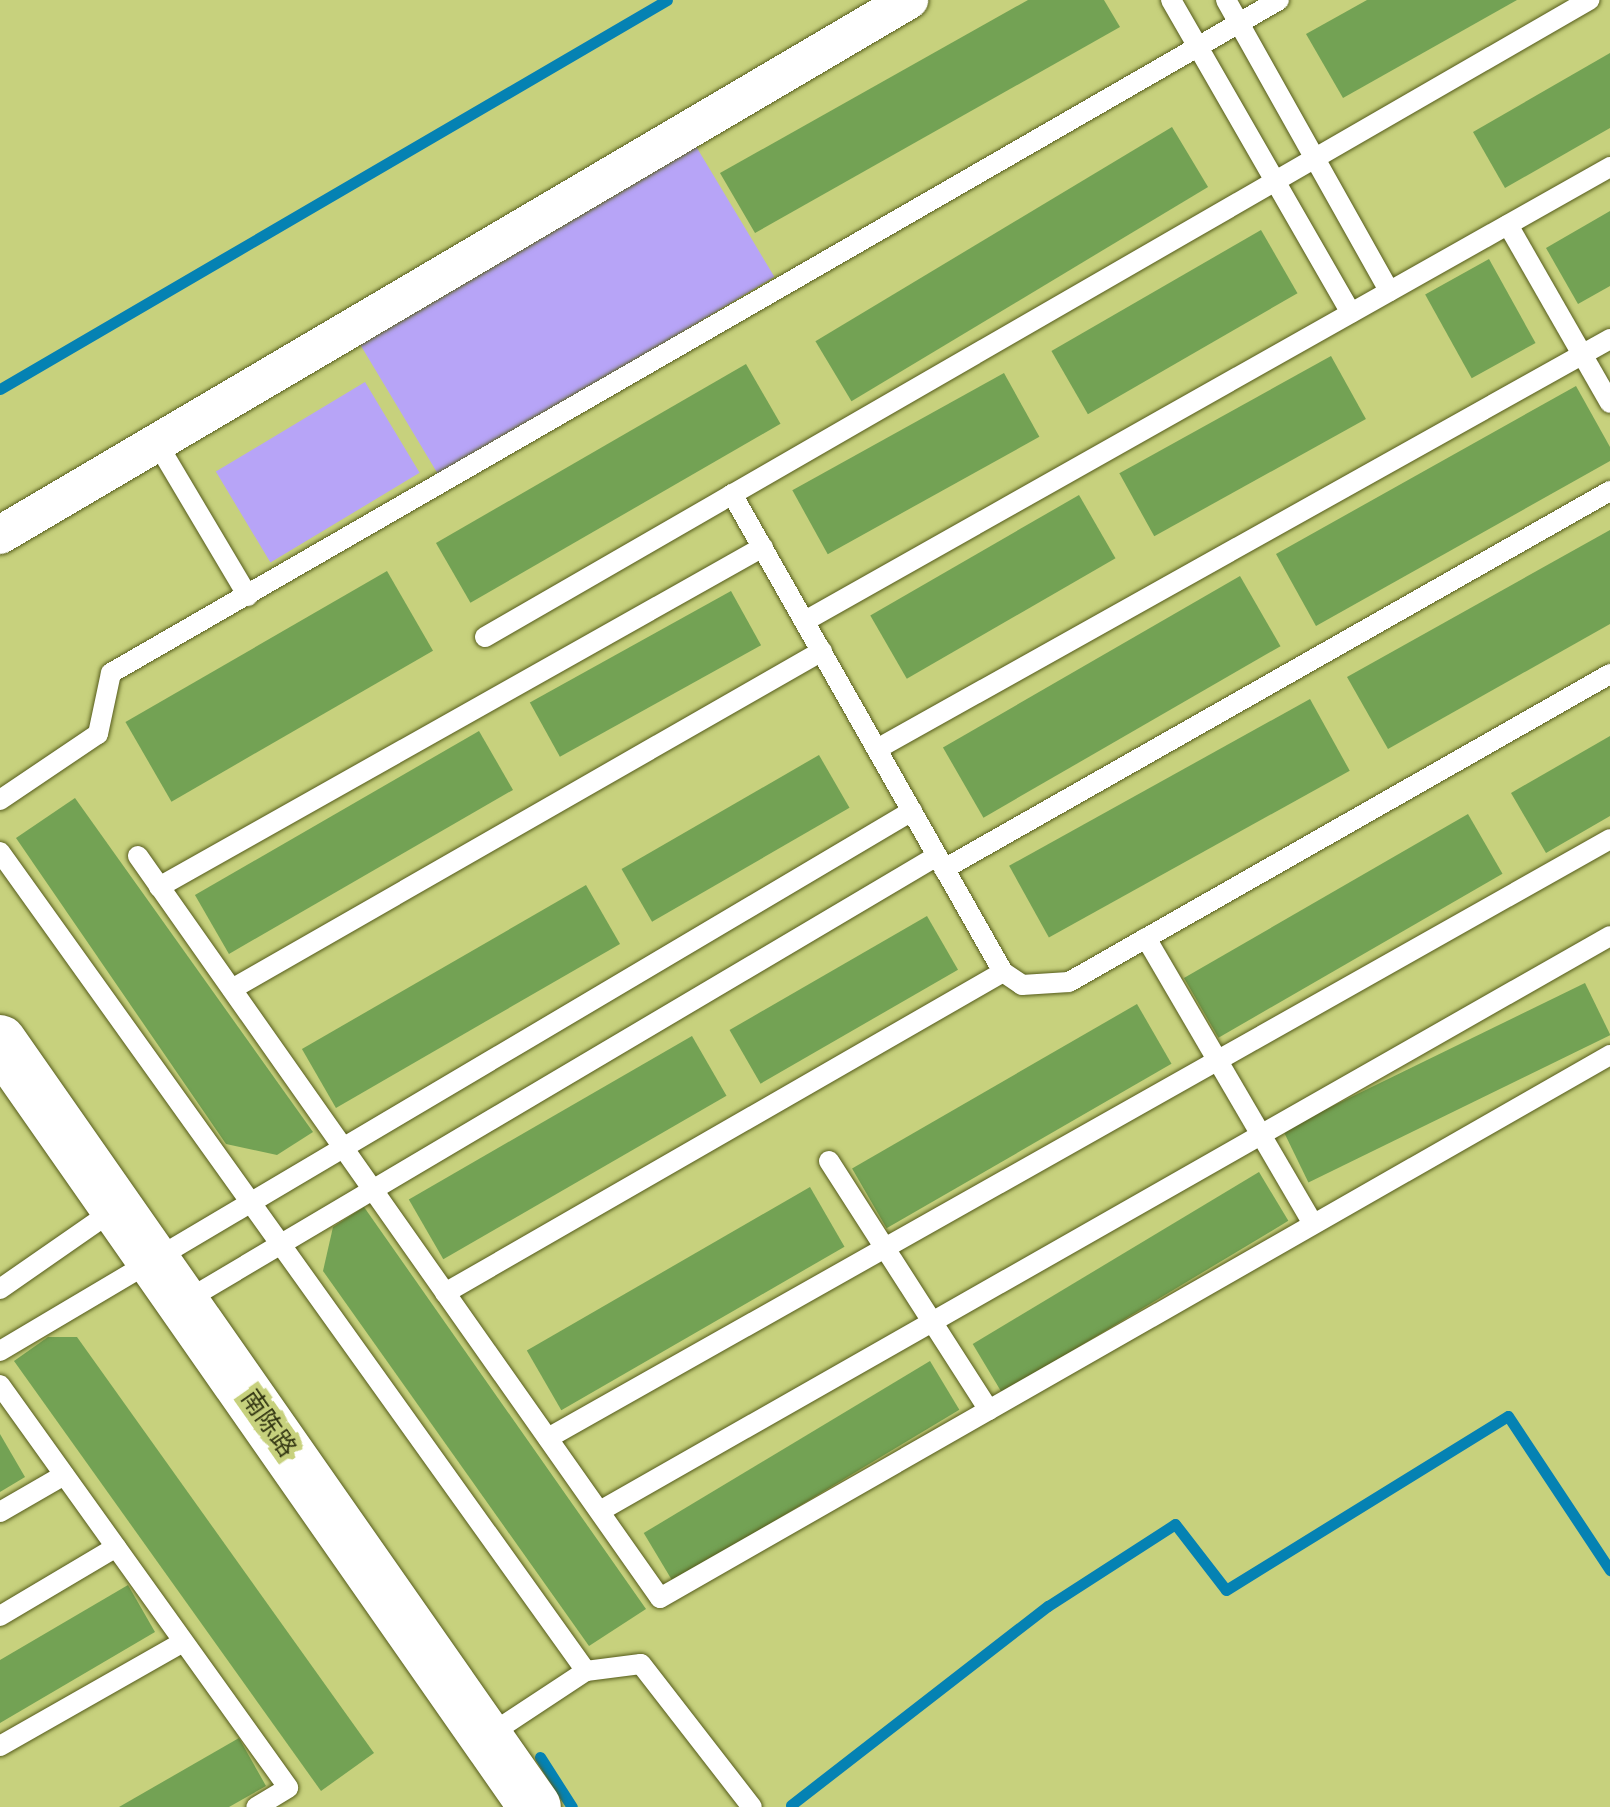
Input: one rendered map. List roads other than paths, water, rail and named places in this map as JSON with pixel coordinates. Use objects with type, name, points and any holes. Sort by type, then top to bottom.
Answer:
[{"type":"street","points":[[0,536],[909,0]]},
{"type":"street","name":"南陈路","points":[[0,1041],[535,1807]]},
{"type":"lane","points":[[1172,0],[1351,313]]},
{"type":"lane","points":[[1226,0],[1312,160],[1390,292]]},
{"type":"lane","points":[[0,800],[98,734],[112,673],[1279,0]]},
{"type":"lane","points":[[485,637],[1588,0]]},
{"type":"lane","points":[[805,620],[1610,168]]},
{"type":"lane","points":[[1508,225],[1610,403]]},
{"type":"lane","points":[[878,749],[1610,339]]},
{"type":"lane","points":[[157,442],[248,596]]},
{"type":"lane","points":[[0,1351],[169,1282],[281,1244],[941,862],[1610,490]]},
{"type":"lane","points":[[732,494],[1003,972],[1022,985],[1046,988],[1146,938],[1610,674]]},
{"type":"lane","points":[[159,887],[763,547]]},
{"type":"lane","points":[[232,990],[822,651]]},
{"type":"lane","points":[[169,1282],[252,1205],[912,811]]},
{"type":"lane","points":[[548,1438],[1610,839]]},
{"type":"lane","points":[[0,852],[586,1670]]},
{"type":"lane","points":[[138,856],[660,1598],[1610,1055]]},
{"type":"lane","points":[[600,1511],[1610,936]]},
{"type":"lane","points":[[1146,938],[1314,1224]]},
{"type":"lane","points":[[445,1292],[1003,972]]},
{"type":"lane","points":[[830,1162],[989,1410]]},
{"type":"lane","points":[[0,1290],[117,1208]]},
{"type":"lane","points":[[0,1385],[288,1788],[256,1807]]},
{"type":"lane","points":[[0,1512],[64,1475]]},
{"type":"lane","points":[[0,1616],[116,1547]]},
{"type":"lane","points":[[0,1746],[183,1642]]},
{"type":"lane","points":[[489,1736],[586,1670],[641,1664],[752,1807]]},
{"type":"waterway","points":[[0,389],[667,0]]},
{"type":"waterway","points":[[791,1805],[1048,1606],[1175,1524],[1226,1590],[1508,1416],[1610,1570]]},
{"type":"waterway","points":[[540,1757],[572,1807]]}]
